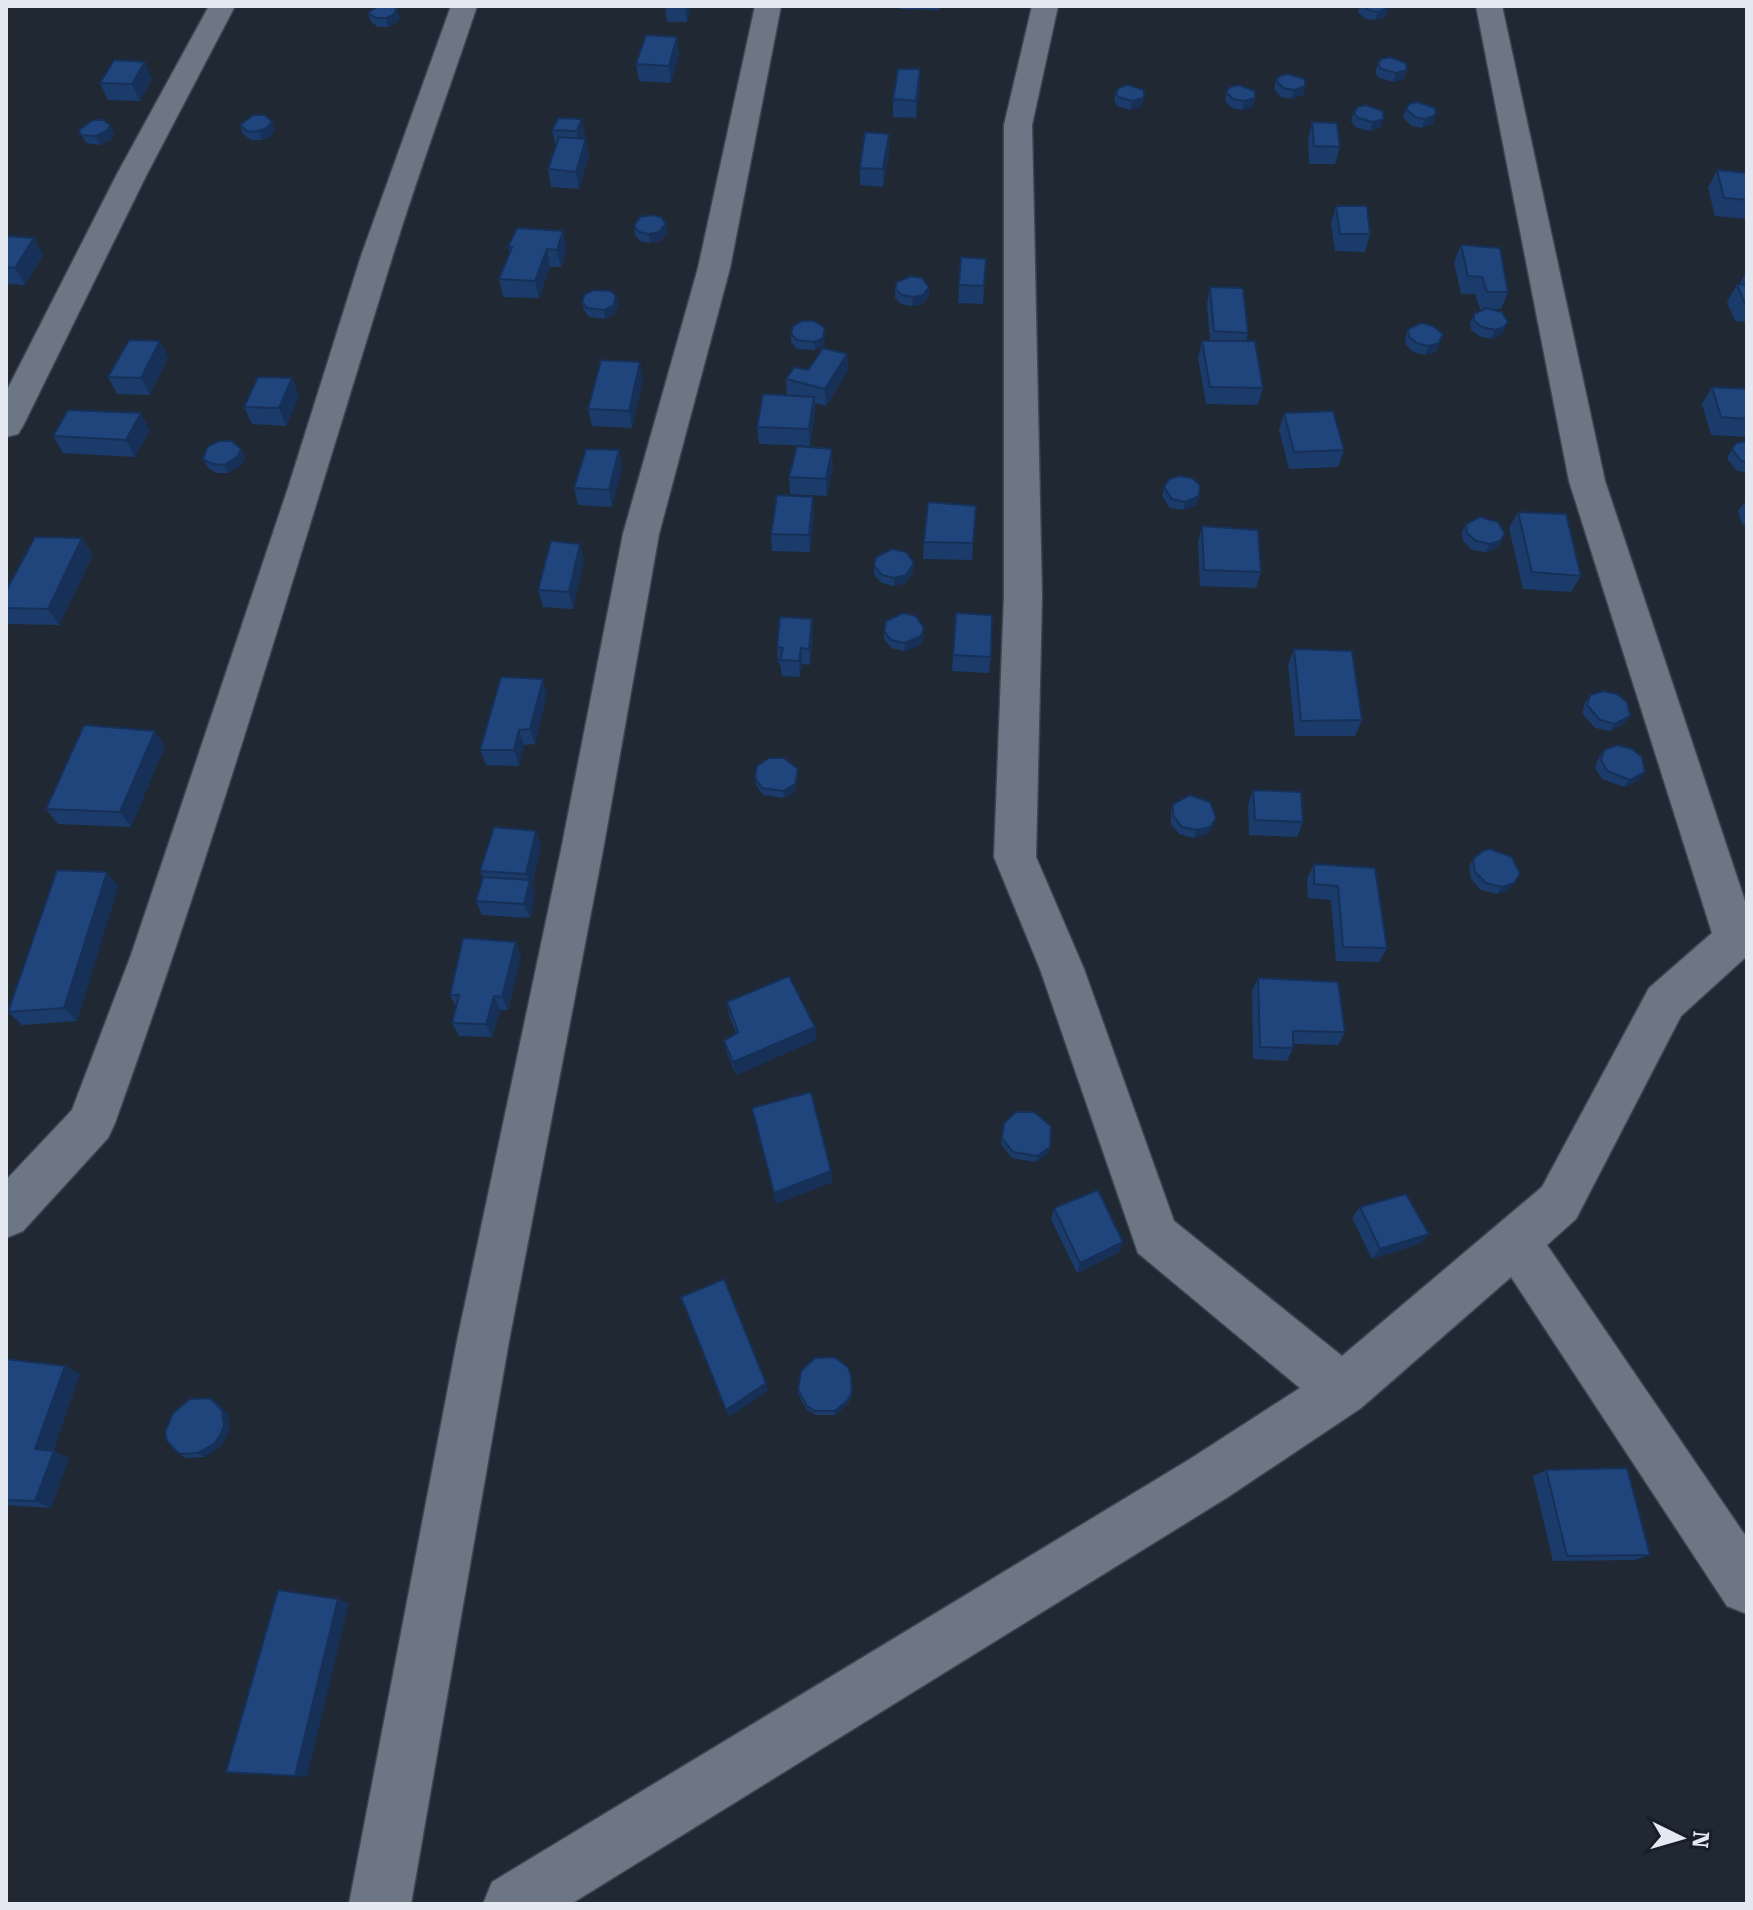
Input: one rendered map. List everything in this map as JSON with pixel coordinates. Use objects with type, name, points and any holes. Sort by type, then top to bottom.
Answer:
[{"type":"street","points":[[6,426],[132,174],[222,6]]},
{"type":"street","points":[[6,1215],[91,1123],[153,955],[306,488],[377,256],[464,6]]},
{"type":"street","points":[[380,1904],[480,1357],[579,865],[641,534],[714,268],[768,6]]},
{"type":"street","points":[[1045,6],[1018,125],[1023,596],[1015,857],[1062,969],[1155,1236],[1343,1390]]},
{"type":"street","points":[[514,1904],[1209,1478],[1343,1390],[1559,1203],[1665,1002],[1741,937],[1587,481],[1489,6]]},
{"type":"street","points":[[1515,1240],[1747,1586]]},
{"type":"building","points":[[378,6],[397,9],[386,18],[376,18],[368,13]]},
{"type":"building","points":[[1364,6],[1388,6],[1388,8],[1378,12]]},
{"type":"building","points":[[646,35],[677,37],[669,66],[636,64]]},
{"type":"building","points":[[1390,57],[1406,63],[1407,70],[1396,73],[1381,69],[1378,64],[1381,59]]},
{"type":"building","points":[[114,60],[145,62],[132,84],[100,83]]},
{"type":"building","points":[[898,69],[920,69],[916,101],[893,99]]},
{"type":"building","points":[[1288,74],[1305,79],[1305,86],[1294,90],[1283,88],[1276,80]]},
{"type":"building","points":[[1128,85],[1144,90],[1144,98],[1132,101],[1118,97],[1116,92],[1120,87]]},
{"type":"building","points":[[1239,85],[1255,91],[1255,98],[1244,101],[1233,99],[1226,92],[1230,87]]},
{"type":"building","points":[[1418,102],[1435,108],[1436,115],[1425,119],[1415,117],[1406,109],[1409,104]]},
{"type":"building","points":[[1366,105],[1383,111],[1384,119],[1373,122],[1358,118],[1354,113],[1357,107]]},
{"type":"building","points":[[253,115],[264,115],[272,121],[267,128],[248,132],[240,125]]},
{"type":"building","points":[[558,118],[582,119],[577,131],[552,130]]},
{"type":"building","points":[[93,120],[103,120],[110,125],[108,130],[96,136],[81,135],[79,130]]},
{"type":"building","points":[[1312,122],[1337,123],[1340,147],[1314,146]]},
{"type":"building","points":[[865,132],[889,134],[883,169],[860,168]]},
{"type":"building","points":[[559,137],[586,139],[576,172],[548,169]]},
{"type":"building","points":[[1717,170],[1747,173],[1747,200],[1724,198]]},
{"type":"building","points":[[1336,206],[1367,206],[1370,234],[1340,234]]},
{"type":"building","points":[[640,217],[661,217],[666,224],[659,232],[639,232],[634,226]]},
{"type":"building","points":[[517,228],[563,231],[557,250],[547,249],[535,281],[499,279]]},
{"type":"building","points":[[6,236],[34,238],[15,268],[6,267]]},
{"type":"building","points":[[1461,245],[1500,248],[1508,292],[1487,292],[1482,277],[1468,276]]},
{"type":"building","points":[[961,257],[986,259],[984,286],[959,285]]},
{"type":"building","points":[[911,276],[922,278],[929,287],[923,295],[902,295],[895,289],[897,282]]},
{"type":"building","points":[[1737,284],[1747,285],[1747,304],[1745,304]]},
{"type":"building","points":[[1210,287],[1243,288],[1248,333],[1214,331]]},
{"type":"building","points":[[594,290],[611,291],[616,296],[613,306],[604,310],[587,308],[582,302],[585,294]]},
{"type":"building","points":[[1486,308],[1502,312],[1508,322],[1504,327],[1495,330],[1474,321],[1474,314]]},
{"type":"building","points":[[802,321],[814,321],[825,328],[823,338],[814,342],[797,340],[791,334],[793,326]]},
{"type":"building","points":[[1421,323],[1433,326],[1443,334],[1439,343],[1429,346],[1409,337],[1408,329]]},
{"type":"building","points":[[129,340],[160,341],[141,378],[108,377]]},
{"type":"building","points":[[1202,341],[1255,341],[1263,388],[1210,387]]},
{"type":"building","points":[[823,348],[847,354],[825,389],[786,379],[794,367],[808,370]]},
{"type":"building","points":[[601,360],[640,362],[629,411],[588,409]]},
{"type":"building","points":[[258,377],[292,378],[279,408],[244,407]]},
{"type":"building","points":[[1712,387],[1747,389],[1747,419],[1721,417]]},
{"type":"building","points":[[763,394],[814,397],[809,429],[757,427]]},
{"type":"building","points":[[68,410],[141,413],[126,440],[53,436]]},
{"type":"building","points":[[1333,411],[1344,450],[1294,452],[1284,413]]},
{"type":"building","points":[[219,441],[232,441],[241,449],[238,456],[224,465],[203,459],[207,447]]},
{"type":"building","points":[[1747,441],[1747,463],[1741,461],[1732,449],[1736,443]]},
{"type":"building","points":[[797,446],[832,449],[826,479],[789,477]]},
{"type":"building","points":[[586,449],[619,450],[609,490],[574,488]]},
{"type":"building","points":[[1180,476],[1192,478],[1200,485],[1199,496],[1185,502],[1172,499],[1164,487],[1169,479]]},
{"type":"building","points":[[777,495],[813,497],[809,535],[771,534]]},
{"type":"building","points":[[928,502],[976,506],[973,543],[924,542]]},
{"type":"building","points":[[1518,512],[1566,514],[1581,576],[1532,572]]},
{"type":"building","points":[[1480,517],[1498,522],[1505,534],[1500,541],[1490,544],[1476,541],[1467,533],[1466,524]]},
{"type":"building","points":[[1202,526],[1258,530],[1261,572],[1204,570]]},
{"type":"building","points":[[35,537],[82,538],[48,609],[6,608],[6,591]]},
{"type":"building","points":[[551,541],[580,544],[569,592],[538,590]]},
{"type":"building","points":[[892,549],[906,552],[914,563],[906,575],[894,578],[882,575],[874,566],[876,557]]},
{"type":"building","points":[[903,613],[916,616],[924,628],[921,636],[905,643],[891,640],[884,631],[886,621]]},
{"type":"building","points":[[956,613],[992,615],[991,657],[953,655]]},
{"type":"building","points":[[780,617],[812,619],[809,649],[801,648],[799,661],[780,660],[783,648],[777,647]]},
{"type":"building","points":[[1294,649],[1352,651],[1362,720],[1301,721]]},
{"type":"building","points":[[501,677],[543,679],[530,729],[519,730],[514,750],[480,750]]},
{"type":"building","points":[[1603,691],[1617,694],[1627,702],[1630,716],[1615,724],[1600,720],[1587,705],[1590,695]]},
{"type":"building","points":[[84,725],[155,731],[120,812],[46,809]]},
{"type":"building","points":[[1617,745],[1632,749],[1642,757],[1645,772],[1630,780],[1607,771],[1601,760],[1604,750]]},
{"type":"building","points":[[769,758],[784,758],[798,769],[795,784],[783,791],[762,788],[755,778],[757,766]]},
{"type":"building","points":[[1253,790],[1301,792],[1303,822],[1255,820]]},
{"type":"building","points":[[1190,795],[1210,802],[1216,818],[1210,827],[1197,830],[1182,827],[1173,816],[1173,804]]},
{"type":"building","points":[[494,827],[536,831],[526,874],[480,871]]},
{"type":"building","points":[[1490,849],[1512,857],[1520,874],[1514,883],[1502,887],[1486,883],[1475,872],[1473,859]]},
{"type":"building","points":[[1314,864],[1375,868],[1387,948],[1343,947],[1338,886],[1314,884]]},
{"type":"building","points":[[57,870],[107,872],[64,1008],[8,1012]]},
{"type":"building","points":[[483,877],[530,880],[524,904],[476,901]]},
{"type":"building","points":[[463,938],[516,942],[502,997],[494,996],[486,1024],[452,1023],[459,995],[450,995]]},
{"type":"building","points":[[789,976],[815,1027],[733,1062],[724,1041],[738,1032],[727,1002]]},
{"type":"building","points":[[1258,978],[1338,982],[1345,1032],[1293,1031],[1293,1048],[1260,1047]]},
{"type":"building","points":[[811,1092],[831,1171],[774,1193],[752,1108]]},
{"type":"building","points":[[1016,1112],[1034,1112],[1051,1126],[1050,1147],[1037,1156],[1013,1152],[1002,1138],[1004,1123]]},
{"type":"building","points":[[1098,1190],[1123,1242],[1080,1263],[1054,1208]]},
{"type":"building","points":[[1406,1194],[1429,1234],[1380,1249],[1360,1207]]},
{"type":"building","points":[[724,1279],[766,1383],[726,1410],[681,1297]]},
{"type":"building","points":[[834,1357],[848,1367],[852,1392],[835,1411],[815,1411],[807,1406],[798,1390],[801,1371],[815,1358]]},
{"type":"building","points":[[6,1359],[65,1366],[35,1449],[54,1451],[35,1501],[6,1500]]},
{"type":"building","points":[[210,1398],[222,1410],[224,1426],[220,1435],[215,1443],[198,1453],[179,1454],[167,1441],[165,1432],[173,1413],[190,1399]]},
{"type":"building","points":[[1627,1468],[1650,1555],[1567,1556],[1546,1470]]},
{"type":"building","points":[[278,1590],[338,1599],[295,1776],[226,1772]]}]
